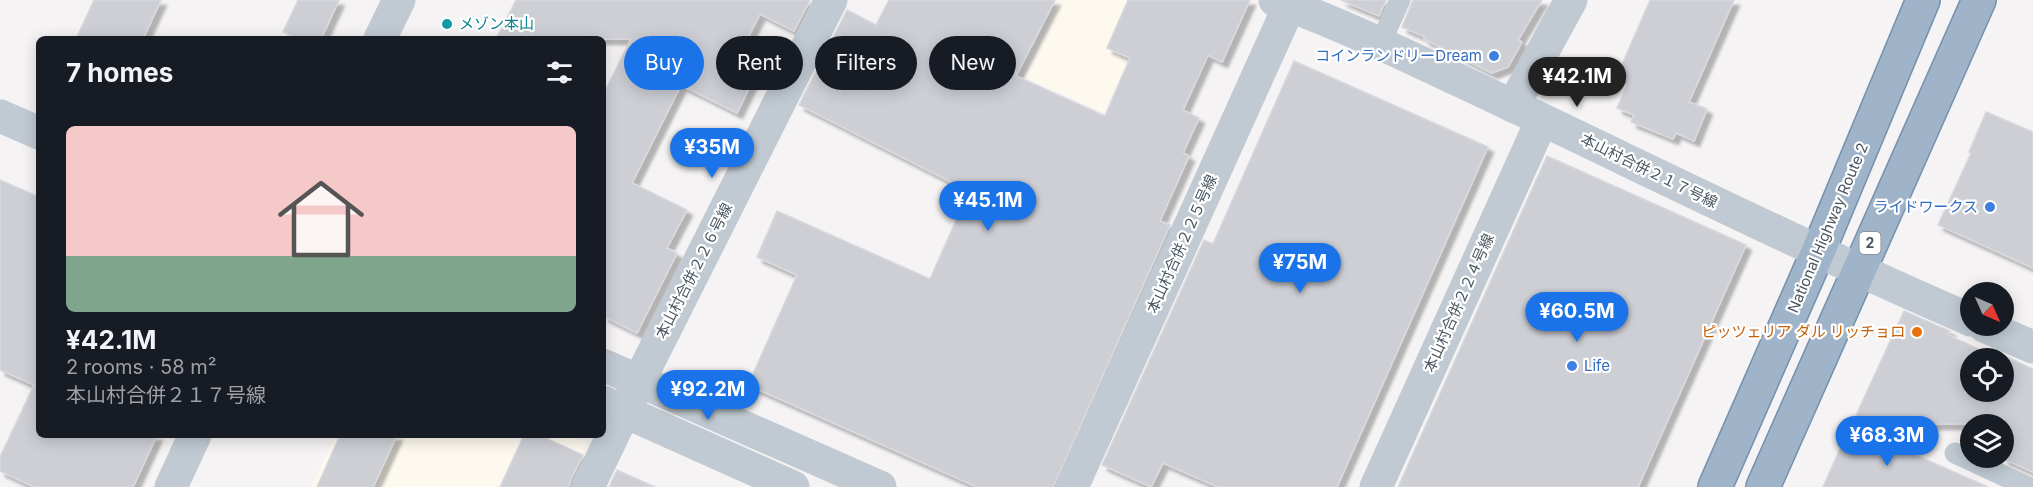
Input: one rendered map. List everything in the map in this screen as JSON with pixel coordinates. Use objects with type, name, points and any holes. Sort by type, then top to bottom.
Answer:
[{"type":"highway","name":"National Highway Route 2","points":[[1715,487],[1818,252],[1923,0]]},
{"type":"highway","name":"2","points":[[1763,487],[1979,0]]},
{"type":"street","points":[[381,36],[399,0]]},
{"type":"street","name":"本山村合併２２６号線","points":[[606,432],[614,407],[639,381],[831,0]]},
{"type":"street","points":[[1513,106],[1571,0]]},
{"type":"street","name":"本山村合併２１７号線","points":[[1285,2],[1321,16],[1513,106],[1858,271],[1960,315]]},
{"type":"street","name":"本山村合併２２５号線","points":[[1072,487],[1285,2]]},
{"type":"street","points":[[0,116],[36,132]]},
{"type":"street","name":"本山村合併２２４号線","points":[[1376,487],[1542,120]]},
{"type":"street","points":[[2007,336],[2033,347]]},
{"type":"street","points":[[606,366],[880,487]]},
{"type":"street","points":[[614,407],[793,487]]},
{"type":"street","points":[[171,487],[194,438]]},
{"type":"street","name":"本山村合併２２６号線","points":[[588,487],[604,438]]},
{"type":"lane","points":[[1380,44],[1400,0]]},
{"type":"lane","points":[[1955,453],[2028,487]]},
{"type":"shaded area","points":[[1059,0],[1155,0],[1104,113],[1024,77]]},
{"type":"shaded area","points":[[335,438],[578,438],[587,442],[567,487],[311,487]]},
{"type":"building","points":[[94,0],[161,0],[144,36],[77,36]]},
{"type":"building","points":[[298,0],[339,0],[322,36],[292,36],[283,32]]},
{"type":"building","points":[[516,0],[810,0],[794,31],[760,14],[749,36],[716,36],[716,90],[748,90],[737,113],[691,90],[704,90],[704,36],[624,36],[624,39],[606,39],[606,36],[498,36]]},
{"type":"building","points":[[889,0],[1055,0],[1016,76],[1105,116],[1130,58],[1107,48],[1128,0],[1250,0],[1222,62],[1208,55],[1183,110],[1199,118],[1183,153],[1189,156],[1160,221],[1170,225],[1053,487],[977,487],[748,385],[797,275],[757,257],[777,211],[930,279],[969,191],[799,105],[815,73],[815,90],[917,90],[917,36],[834,36],[847,10],[876,25]]},
{"type":"building","points":[[1341,0],[1386,0],[1379,16]]},
{"type":"building","points":[[1413,0],[1542,0],[1518,40],[1522,42],[1508,67],[1492,73],[1402,27]]},
{"type":"building","points":[[1650,0],[1734,0],[1689,102],[1707,109],[1694,141],[1676,133],[1673,139],[1631,122],[1634,115],[1617,108],[1629,81],[1617,76]]},
{"type":"building","points":[[624,53],[624,90],[678,90],[632,183],[687,210],[667,248],[677,253],[637,333],[606,318],[606,89]]},
{"type":"building","points":[[1294,61],[1488,147],[1337,487],[1218,487],[1163,463],[1151,487],[1102,465],[1204,240],[1213,244]]},
{"type":"building","name":"ライドワークス","points":[[1986,112],[2033,132],[2033,268],[1938,225],[1971,153],[1969,152]]},
{"type":"building","name":"Life","points":[[1547,156],[1746,245],[1638,487],[1398,487]]},
{"type":"building","points":[[0,180],[36,196],[36,438],[156,438],[133,487],[34,487],[0,471],[0,457],[34,385],[0,370]]},
{"type":"building","points":[[1904,311],[1950,331],[1948,335],[1976,348],[1960,348],[1960,402],[2014,402],[2014,360],[2033,369],[2033,472],[2014,463],[2014,414],[1960,414],[1960,424],[1852,424]]},
{"type":"building","points":[[1850,426],[1988,487],[1823,487]]},
{"type":"building","points":[[339,438],[396,438],[373,487],[317,487]]},
{"type":"building","points":[[523,438],[546,438],[583,455],[569,487],[500,487]]},
{"type":"building","points":[[617,470],[655,487],[609,487]]},
{"type":"place","name":"メゾン本山","points":[[447,24]]},
{"type":"place","name":"コインランドリーDream","points":[[1494,56]]},
{"type":"place","name":"ライドワークス","points":[[1990,207]]},
{"type":"place","name":"ピッツェリア ダル リッチョロ","points":[[1917,332]]},
{"type":"place","name":"Life","points":[[1572,366]]}]
